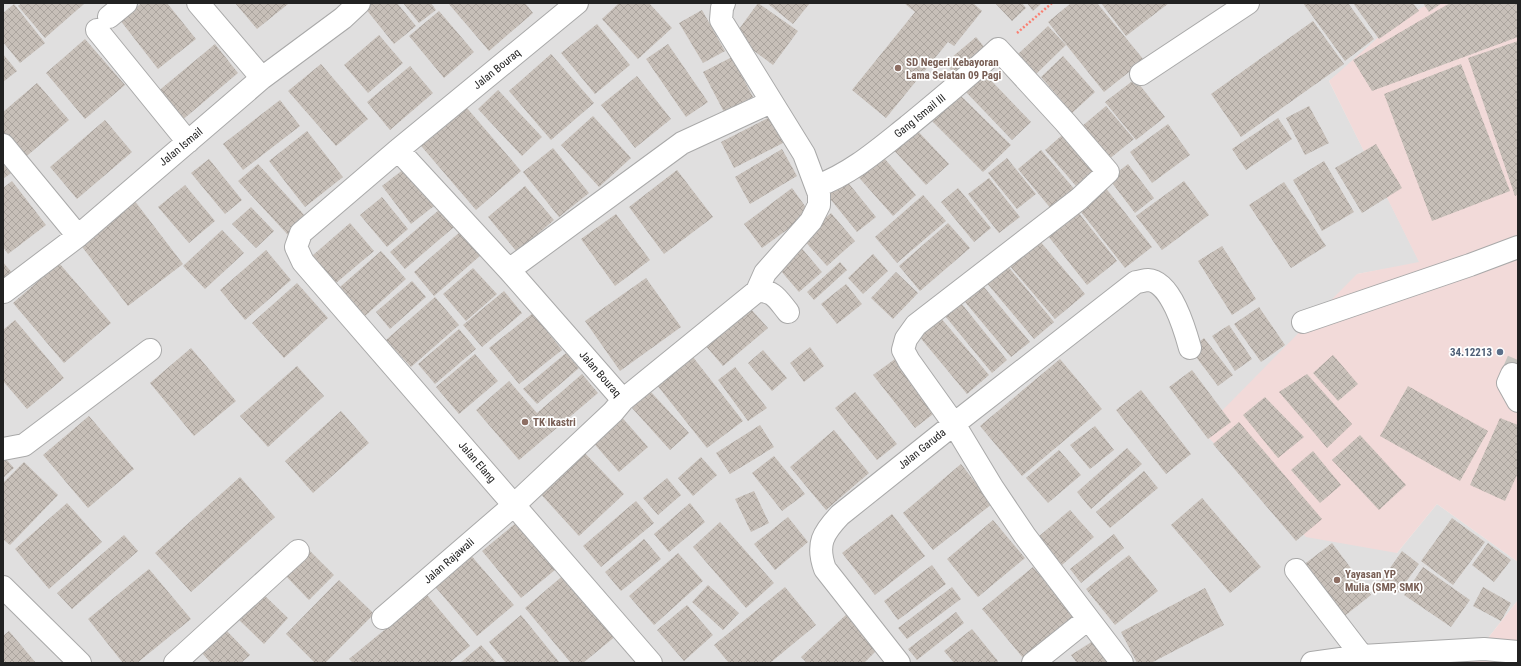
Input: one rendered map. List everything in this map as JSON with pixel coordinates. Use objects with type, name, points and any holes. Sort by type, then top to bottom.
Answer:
[{"type":"street","points":[[126,3],[103,23],[188,142]]},
{"type":"street","points":[[198,3],[262,78]]},
{"type":"street","name":"Jalan Ismail","points":[[4,292],[78,236],[262,78],[343,18],[359,3]]},
{"type":"street","name":"Jalan Bouraq","points":[[304,262],[296,247],[301,232],[577,3]]},
{"type":"street","points":[[623,400],[757,291],[765,273],[811,221],[819,206],[817,186],[804,154],[721,20],[724,3]]},
{"type":"street","points":[[1141,74],[1248,3]]},
{"type":"street","points":[[998,49],[1065,122],[1108,172],[1079,199],[912,329],[906,339],[903,350],[909,361],[954,424],[1136,282],[1149,280],[1161,285],[1165,289],[1178,311],[1190,348]]},
{"type":"street","name":"Gang Ismail III","points":[[817,186],[841,176],[870,156],[963,81],[998,49]]},
{"type":"street","points":[[509,270],[682,143],[772,102]]},
{"type":"street","points":[[3,145],[78,236]]},
{"type":"street","name":"Jalan Bouraq","points":[[398,150],[509,270],[623,400],[613,412],[514,505]]},
{"type":"street","points":[[1303,322],[1518,247]]},
{"type":"street","name":"Jalan Elang","points":[[304,262],[651,663]]},
{"type":"street","points":[[757,291],[765,290],[772,293],[788,312]]},
{"type":"street","points":[[3,449],[24,445],[150,350]]},
{"type":"street","points":[[1512,374],[1508,383],[1518,401]]},
{"type":"street","name":"Jalan Garuda","points":[[899,663],[825,568],[821,558],[823,536],[829,526],[840,515],[954,424],[992,487],[1025,536],[1122,663]]},
{"type":"street","name":"Jalan Rajawali","points":[[383,618],[514,505]]},
{"type":"street","points":[[175,663],[298,551]]},
{"type":"street","points":[[1296,570],[1362,656]]},
{"type":"street","points":[[3,587],[80,663]]},
{"type":"street","points":[[1034,663],[1088,619]]},
{"type":"street","points":[[1312,663],[1362,656],[1484,649],[1518,652]]},
{"type":"path","points":[[998,49],[1052,3]]},
{"type":"shaded area","points":[[3,3],[1431,3],[1329,81],[1420,263],[1357,274],[1397,553],[1437,504],[1518,562],[1518,600],[1477,652],[1377,663],[3,663]]},
{"type":"shaded area","points":[[1431,3],[1518,3],[1518,562],[1437,504],[1397,553],[1306,537],[1202,431],[1357,274],[1419,262],[1329,81],[1399,19]]},
{"type":"shaded area","points":[[1518,600],[1518,663],[1377,663],[1477,652]]},
{"type":"building","points":[[22,3],[85,3],[45,38],[18,6]]},
{"type":"building","points":[[142,3],[167,3],[196,39],[158,69],[120,20]]},
{"type":"building","points":[[235,3],[287,3],[288,4],[257,29]]},
{"type":"building","points":[[361,3],[397,3],[416,26],[394,44]]},
{"type":"building","points":[[403,3],[431,3],[436,10],[419,23]]},
{"type":"building","points":[[448,3],[525,3],[533,13],[489,51]]},
{"type":"building","points":[[619,3],[649,3],[672,28],[638,59],[602,19]]},
{"type":"building","points":[[758,3],[798,31],[773,65],[734,36]]},
{"type":"building","points":[[767,3],[810,3],[793,24]]},
{"type":"building","name":"SD Negeri Kebayoran Lama Selatan 09 Pagi","points":[[904,3],[973,3],[982,11],[954,46],[948,42],[886,118],[852,90],[915,12]]},
{"type":"building","points":[[995,3],[1022,3],[1026,8],[1012,21]]},
{"type":"building","points":[[1027,3],[1042,3],[1033,11]]},
{"type":"building","points":[[1071,3],[1097,3],[1144,60],[1104,92],[1048,22]]},
{"type":"building","points":[[1101,3],[1169,3],[1126,36]]},
{"type":"building","points":[[1303,3],[1348,3],[1374,39],[1345,61]]},
{"type":"building","points":[[1353,3],[1413,3],[1419,11],[1379,39]]},
{"type":"building","points":[[1423,3],[1442,3],[1429,12]]},
{"type":"building","points":[[1450,3],[1518,3],[1518,37],[1372,91],[1353,60]]},
{"type":"building","points":[[14,4],[45,43],[20,63],[3,42],[3,13]]},
{"type":"building","points":[[702,10],[725,51],[703,63],[679,23]]},
{"type":"building","points":[[439,11],[474,52],[444,78],[409,36]]},
{"type":"building","points":[[1313,21],[1344,64],[1241,137],[1211,94]]},
{"type":"building","points":[[597,24],[630,65],[595,94],[561,53]]},
{"type":"building","points":[[1048,26],[1066,45],[1034,76],[1016,56]]},
{"type":"building","points":[[379,35],[403,63],[368,93],[344,65]]},
{"type":"building","points":[[976,37],[986,49],[955,75],[945,63]]},
{"type":"building","points":[[85,39],[125,85],[85,119],[46,73]]},
{"type":"building","points":[[1518,41],[1518,194],[1515,196],[1468,58]]},
{"type":"building","points":[[215,44],[238,73],[180,122],[156,93]]},
{"type":"building","points":[[668,44],[708,102],[686,117],[646,59]]},
{"type":"building","points":[[3,54],[17,71],[3,82]]},
{"type":"building","points":[[551,54],[594,103],[551,140],[509,91]]},
{"type":"building","points":[[1063,56],[1095,92],[1072,113],[1041,77]]},
{"type":"building","points":[[732,57],[753,97],[724,112],[703,72]]},
{"type":"building","points":[[321,64],[368,119],[336,146],[288,91]]},
{"type":"building","points":[[1461,64],[1510,191],[1432,221],[1384,94]]},
{"type":"building","points":[[410,66],[433,93],[390,130],[367,102]]},
{"type":"building","points":[[983,72],[1031,122],[1012,140],[964,90]]},
{"type":"building","points":[[637,76],[671,119],[635,148],[601,105]]},
{"type":"building","points":[[1135,79],[1165,117],[1136,140],[1105,102]]},
{"type":"building","points":[[37,83],[69,120],[22,160],[3,138],[3,112]]},
{"type":"building","points":[[498,90],[542,137],[522,156],[478,109]]},
{"type":"building","points":[[959,94],[1011,145],[983,172],[932,121]]},
{"type":"building","points":[[280,100],[300,126],[243,170],[223,144]]},
{"type":"building","points":[[461,101],[521,171],[476,210],[416,140]]},
{"type":"building","points":[[1106,106],[1134,139],[1108,160],[1081,127]]},
{"type":"building","points":[[1309,106],[1329,143],[1305,155],[1286,118]]},
{"type":"building","points":[[593,116],[631,158],[599,187],[561,145]]},
{"type":"building","points":[[770,117],[783,143],[734,168],[721,142]]},
{"type":"building","points":[[1278,118],[1292,139],[1246,170],[1232,149]]},
{"type":"building","points":[[105,120],[132,152],[77,199],[50,167]]},
{"type":"building","points":[[1168,124],[1190,155],[1152,183],[1130,152]]},
{"type":"building","points":[[912,125],[949,164],[926,185],[890,146]]},
{"type":"building","points":[[307,131],[343,177],[305,207],[269,161]]},
{"type":"building","points":[[1067,131],[1098,167],[1076,186],[1045,150]]},
{"type":"building","points":[[1376,144],[1402,188],[1362,213],[1335,168]]},
{"type":"building","points":[[553,148],[589,193],[559,217],[523,172]]},
{"type":"building","points":[[782,149],[797,176],[750,204],[735,177]]},
{"type":"building","points":[[1041,150],[1076,191],[1052,210],[1018,169]]},
{"type":"building","points":[[878,151],[916,195],[893,216],[854,172]]},
{"type":"building","points":[[1007,158],[1036,194],[1017,209],[988,173]]},
{"type":"building","points":[[209,159],[242,200],[225,214],[191,173]]},
{"type":"building","points":[[1324,161],[1354,212],[1322,231],[1293,180]]},
{"type":"building","points":[[3,164],[11,173],[3,179]]},
{"type":"building","points":[[258,164],[307,218],[288,235],[238,181]]},
{"type":"building","points":[[1128,164],[1154,198],[1135,213],[1109,179]]},
{"type":"building","points":[[404,169],[434,206],[411,224],[382,186]]},
{"type":"building","points":[[677,170],[713,217],[664,254],[629,207]]},
{"type":"building","points":[[989,178],[1020,217],[999,233],[968,194]]},
{"type":"building","points":[[846,180],[876,217],[857,232],[827,195]]},
{"type":"building","points":[[12,181],[46,225],[8,254],[3,247],[3,188]]},
{"type":"building","points":[[1184,181],[1209,215],[1162,250],[1136,216]]},
{"type":"building","points":[[1284,182],[1326,246],[1291,268],[1249,205]]},
{"type":"building","points":[[185,185],[215,221],[189,243],[158,207]]},
{"type":"building","points":[[525,186],[554,220],[517,252],[488,217]]},
{"type":"building","points":[[1105,187],[1152,247],[1125,268],[1078,208]]},
{"type":"building","points":[[792,188],[810,213],[762,248],[744,224]]},
{"type":"building","points":[[958,188],[991,228],[974,242],[941,202]]},
{"type":"building","points":[[923,195],[946,221],[897,263],[875,237]]},
{"type":"building","points":[[382,197],[408,229],[387,247],[360,215]]},
{"type":"building","points":[[134,200],[183,264],[128,306],[79,243]]},
{"type":"building","points":[[251,207],[274,231],[256,248],[232,224]]},
{"type":"building","points":[[439,210],[454,227],[405,269],[390,252]]},
{"type":"building","points":[[1078,212],[1117,261],[1087,285],[1048,236]]},
{"type":"building","points":[[831,213],[855,241],[827,266],[802,238]]},
{"type":"building","points":[[616,214],[650,260],[615,286],[581,239]]},
{"type":"building","points":[[350,223],[374,251],[336,283],[312,256]]},
{"type":"building","points":[[948,223],[970,248],[920,291],[899,266]]},
{"type":"building","points":[[222,230],[244,253],[205,289],[183,266]]},
{"type":"building","points":[[461,231],[481,255],[434,296],[414,272]]},
{"type":"building","points":[[1039,240],[1085,294],[1055,319],[1009,265]]},
{"type":"building","points":[[798,244],[822,272],[799,292],[775,264]]},
{"type":"building","points":[[1222,246],[1256,299],[1232,315],[1198,261]]},
{"type":"building","points":[[266,250],[291,280],[245,320],[220,290]]},
{"type":"building","points":[[381,251],[406,279],[365,316],[340,287]]},
{"type":"building","points":[[873,254],[888,271],[863,294],[848,278]]},
{"type":"building","points":[[3,262],[18,280],[3,293]]},
{"type":"building","points":[[840,262],[847,270],[814,300],[807,292]]},
{"type":"building","points":[[59,263],[111,323],[64,363],[13,303]]},
{"type":"building","points":[[1006,264],[1054,322],[1034,339],[985,281]]},
{"type":"building","points":[[473,268],[497,294],[466,321],[443,294]]},
{"type":"building","points":[[896,272],[918,293],[893,319],[871,298]]},
{"type":"building","points":[[646,278],[681,327],[620,371],[585,321]]},
{"type":"building","points":[[412,281],[426,297],[390,329],[376,312]]},
{"type":"building","points":[[979,281],[1030,342],[1011,357],[960,296]]},
{"type":"building","points":[[297,283],[328,318],[284,358],[252,323]]},
{"type":"building","points":[[846,284],[862,304],[837,324],[821,304]]},
{"type":"building","points":[[504,291],[522,313],[482,347],[463,325]]},
{"type":"building","points":[[435,297],[459,325],[411,367],[386,340]]},
{"type":"building","points":[[957,298],[1007,360],[992,373],[941,311]]},
{"type":"building","points":[[749,307],[768,328],[723,366],[705,345]]},
{"type":"building","points":[[1259,307],[1285,345],[1261,362],[1234,324]]},
{"type":"building","points":[[533,313],[562,350],[519,384],[489,348]]},
{"type":"building","points":[[940,317],[989,375],[967,394],[918,335]]},
{"type":"building","points":[[15,320],[64,378],[27,409],[3,381],[3,330]]},
{"type":"building","points":[[1229,325],[1252,359],[1235,371],[1212,336]]},
{"type":"building","points":[[459,329],[476,349],[435,384],[418,364]]},
{"type":"building","points":[[1204,338],[1233,375],[1218,386],[1190,349]]},
{"type":"building","points":[[810,347],[824,366],[804,382],[790,363]]},
{"type":"building","points":[[191,348],[236,401],[194,436],[150,383]]},
{"type":"building","points":[[763,350],[787,378],[772,391],[748,363]]},
{"type":"building","points":[[689,352],[743,421],[707,448],[653,380]]},
{"type":"building","points":[[566,353],[579,368],[537,404],[523,389]]},
{"type":"building","points":[[475,354],[498,381],[459,414],[436,387]]},
{"type":"building","points":[[1333,355],[1358,384],[1338,401],[1313,373]]},
{"type":"building","points":[[895,359],[937,411],[915,428],[873,375]]},
{"type":"building","points":[[1060,359],[1102,409],[1022,476],[980,426]]},
{"type":"building","points":[[297,366],[324,396],[268,447],[240,416]]},
{"type":"building","points":[[735,367],[767,408],[748,421],[718,380]]},
{"type":"building","points":[[1192,370],[1231,422],[1208,439],[1169,387]]},
{"type":"building","name":"TK Ikastri","points":[[582,374],[598,393],[519,460],[476,410],[509,381],[537,413]]},
{"type":"building","points":[[1307,374],[1352,424],[1327,448],[1279,392]]},
{"type":"building","points":[[1408,386],[1488,431],[1460,481],[1380,436]]},
{"type":"building","points":[[1141,390],[1191,454],[1166,474],[1116,410]]},
{"type":"building","points":[[650,391],[689,433],[670,450],[632,408]]},
{"type":"building","points":[[855,392],[897,444],[877,460],[835,408]]},
{"type":"building","points":[[1265,397],[1304,437],[1278,458],[1243,415]]},
{"type":"building","points":[[341,411],[369,443],[313,493],[285,461]]},
{"type":"building","points":[[619,414],[648,447],[619,472],[590,439]]},
{"type":"building","points":[[89,416],[134,469],[88,508],[43,455]]},
{"type":"building","points":[[1500,418],[1518,425],[1518,473],[1505,501],[1470,485]]},
{"type":"building","points":[[1239,422],[1322,519],[1296,541],[1213,444]]},
{"type":"building","points":[[760,425],[774,447],[730,474],[716,453]]},
{"type":"building","points":[[1095,426],[1114,450],[1090,469],[1070,445]]},
{"type":"building","points":[[834,430],[869,473],[826,510],[790,467]]},
{"type":"building","points":[[1360,435],[1406,485],[1379,510],[1332,460]]},
{"type":"building","points":[[1127,448],[1142,464],[1091,509],[1077,492]]},
{"type":"building","points":[[581,449],[624,494],[579,536],[537,490]]},
{"type":"building","points":[[1059,450],[1081,475],[1048,503],[1026,478]]},
{"type":"building","points":[[1313,451],[1341,485],[1320,503],[1291,470]]},
{"type":"building","points":[[3,456],[14,468],[3,478]]},
{"type":"building","points":[[774,456],[805,494],[782,511],[752,473]]},
{"type":"building","points":[[701,457],[717,475],[693,496],[678,478]]},
{"type":"building","points":[[24,462],[58,495],[10,545],[3,539],[3,483]]},
{"type":"building","points":[[961,464],[992,504],[933,550],[903,513]]},
{"type":"building","points":[[1144,471],[1158,488],[1110,528],[1096,512]]},
{"type":"building","points":[[240,477],[275,517],[191,592],[155,553]]},
{"type":"building","points":[[667,478],[681,495],[658,515],[643,498]]},
{"type":"building","points":[[754,491],[769,523],[751,532],[735,499]]},
{"type":"building","points":[[1202,498],[1261,567],[1230,593],[1171,525]]},
{"type":"building","points":[[636,501],[654,523],[601,567],[583,546]]},
{"type":"building","points":[[67,503],[102,542],[49,589],[15,549]]},
{"type":"building","points":[[690,503],[705,522],[669,552],[654,534]]},
{"type":"building","points":[[1070,510],[1094,537],[1062,565],[1038,537]]},
{"type":"building","points":[[892,514],[925,556],[875,595],[842,553]]},
{"type":"building","points":[[788,517],[808,542],[775,570],[754,544]]},
{"type":"building","points":[[522,518],[561,565],[521,598],[482,551]]},
{"type":"building","points":[[1452,518],[1485,542],[1453,585],[1421,561]]},
{"type":"building","points":[[993,520],[1025,558],[978,597],[947,559]]},
{"type":"building","points":[[720,522],[774,583],[746,608],[693,547]]},
{"type":"building","points":[[1114,534],[1124,548],[1081,583],[1070,569]]},
{"type":"building","points":[[124,535],[138,551],[72,609],[57,593]]},
{"type":"building","points":[[644,539],[661,559],[621,591],[605,572]]},
{"type":"building","name":"Yayasan YP Mulia (SMP, SMK)","points":[[1332,543],[1371,595],[1342,618],[1302,566]]},
{"type":"building","points":[[1488,543],[1511,560],[1494,582],[1472,565]]},
{"type":"building","points":[[309,550],[334,575],[309,600],[284,574]]},
{"type":"building","points":[[1402,551],[1419,564],[1398,593],[1380,582]]},
{"type":"building","points":[[468,552],[514,605],[477,636],[432,583]]},
{"type":"building","points":[[678,553],[703,581],[654,625],[629,596]]},
{"type":"building","points":[[1129,555],[1158,591],[1115,625],[1086,589]]},
{"type":"building","points":[[932,565],[946,584],[898,620],[884,601]]},
{"type":"building","points":[[1033,567],[1074,617],[1024,659],[982,609]]},
{"type":"building","points":[[1423,567],[1470,600],[1451,627],[1404,595]]},
{"type":"building","points":[[149,569],[191,619],[137,663],[123,663],[88,619]]},
{"type":"building","points":[[566,573],[617,635],[583,663],[571,663],[525,608]]},
{"type":"building","points":[[339,580],[374,614],[325,663],[315,663],[286,634]]},
{"type":"building","points":[[708,585],[739,613],[723,630],[692,602]]},
{"type":"building","points":[[785,587],[816,625],[770,663],[729,663],[714,645]]},
{"type":"building","points":[[952,587],[961,599],[907,639],[898,628]]},
{"type":"building","points":[[1483,587],[1511,603],[1501,621],[1473,606]]},
{"type":"building","points":[[1205,588],[1224,625],[1151,663],[1137,663],[1121,632]]},
{"type":"building","points":[[263,594],[288,618],[264,644],[238,619]]},
{"type":"building","points":[[427,595],[470,646],[449,663],[353,663],[349,659]]},
{"type":"building","points":[[687,605],[713,635],[684,661],[657,630]]},
{"type":"building","points":[[956,612],[964,623],[917,660],[908,649]]},
{"type":"building","points":[[848,613],[880,647],[864,663],[807,663],[801,657]]},
{"type":"building","points":[[521,615],[560,663],[506,663],[489,642]]},
{"type":"building","points":[[225,629],[250,655],[241,663],[211,663],[201,652]]},
{"type":"building","points":[[972,629],[998,661],[996,663],[954,663],[944,651]]},
{"type":"building","points":[[9,631],[36,663],[3,663],[3,636]]},
{"type":"building","points":[[1093,641],[1108,663],[1077,663],[1071,655]]},
{"type":"building","points":[[481,645],[497,663],[460,663]]},
{"type":"tunnel","points":[[1512,374],[1518,360]]},
{"type":"place","name":"SD Negeri Kebayoran Lama Selatan 09 Pagi","points":[[898,68]]},
{"type":"place","name":"34.12213","points":[[1500,352]]},
{"type":"place","name":"TK Ikastri","points":[[525,422]]},
{"type":"place","name":"Yayasan YP Mulia (SMP, SMK)","points":[[1337,580]]}]
